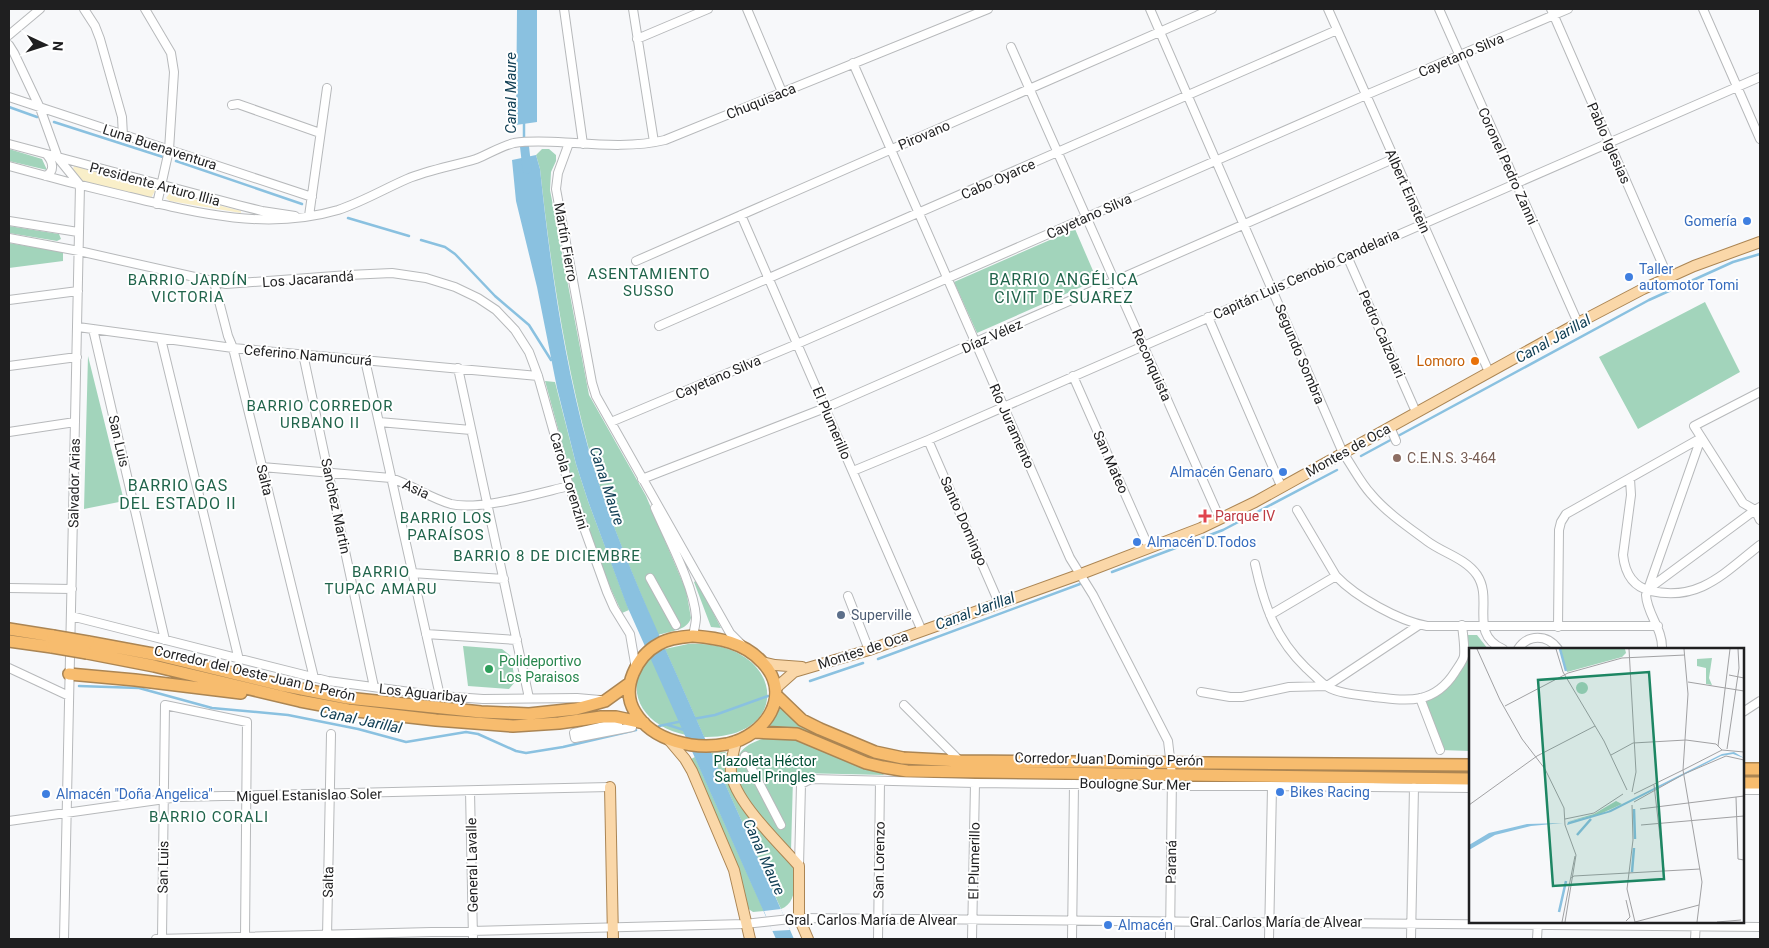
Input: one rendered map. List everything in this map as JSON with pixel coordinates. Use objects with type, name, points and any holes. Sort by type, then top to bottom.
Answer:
[{"type":"highway","name":"Corredor del Oeste Juan D. Perón","points":[[9,629],[52,642]]},
{"type":"highway","points":[[693,636],[723,639],[746,650],[762,662],[769,671],[776,691],[769,717],[754,732],[736,741],[708,746],[690,744],[669,740],[644,724],[634,711],[630,698],[630,683],[636,669],[648,652],[662,642],[693,636]]},
{"type":"highway","name":"Corredor del Oeste Juan D. Perón","points":[[9,641],[52,642],[158,655],[281,685],[347,698],[452,710],[514,714],[576,709],[604,701],[630,683]]},
{"type":"highway","name":"Corredor del Oeste Juan D. Perón","points":[[87,647],[154,666],[300,701],[348,710],[495,725],[559,723],[601,717],[631,720],[644,724]]},
{"type":"highway","points":[[69,674],[135,680],[300,701]]},
{"type":"highway","name":"Corredor Juan Domingo Perón","points":[[776,691],[792,712],[807,723],[875,752],[903,758],[960,761],[1469,765]]},
{"type":"highway","name":"Corredor Juan Domingo Perón","points":[[754,732],[797,734],[866,763],[907,771],[1172,780],[1469,779]]},
{"type":"highway","points":[[1744,769],[1760,769]]},
{"type":"highway","points":[[1744,783],[1760,783]]},
{"type":"main road","name":"Montes de Oca","points":[[776,691],[790,674],[808,667],[869,650],[1081,574],[1220,520],[1343,453],[1394,435],[1416,412],[1578,323],[1668,277],[1760,242]]},
{"type":"main road","name":"Montes de Oca","points":[[762,662],[775,665],[808,667]]},
{"type":"main road","points":[[669,740],[685,758],[692,771],[732,864],[750,939]]},
{"type":"main road","points":[[736,741],[731,772],[741,798],[751,813],[799,866],[799,918],[808,939]]},
{"type":"main road","points":[[610,787],[613,939]]},
{"type":"street","points":[[9,35],[40,9]]},
{"type":"street","points":[[84,9],[95,26],[100,39],[122,117],[123,136]]},
{"type":"street","points":[[145,9],[171,53],[174,72],[170,150],[157,204]]},
{"type":"street","points":[[564,9],[583,144]]},
{"type":"street","points":[[632,9],[654,142]]},
{"type":"street","points":[[637,39],[708,9]]},
{"type":"street","points":[[747,9],[782,92]]},
{"type":"street","name":"Chuquisaca","points":[[524,142],[583,144],[665,140],[988,9]]},
{"type":"street","name":"Segundo Sombra","points":[[1150,9],[1343,453],[1362,483],[1383,506],[1429,543],[1462,562],[1476,574],[1484,595],[1483,625]]},
{"type":"street","name":"Pirovano","points":[[636,261],[1212,9]]},
{"type":"street","name":"Albert Einstein","points":[[1328,9],[1489,372]]},
{"type":"street","name":"Coronel Pedro Zanni","points":[[1439,9],[1578,323]]},
{"type":"street","name":"Cayetano Silva","points":[[610,422],[797,344],[1459,55],[1552,12],[1568,9]]},
{"type":"street","points":[[1703,9],[1760,140]]},
{"type":"street","name":"Pablo Iglesias","points":[[1552,12],[1668,277]]},
{"type":"street","name":"Cabo Oyarce","points":[[660,326],[920,214],[1337,30]]},
{"type":"street","points":[[9,45],[40,108],[58,158],[80,185]]},
{"type":"street","name":"Reconquista","points":[[1011,47],[1220,520]]},
{"type":"street","name":"Río Juramento","points":[[853,63],[1070,558],[1081,574],[1168,741],[1172,763],[1172,780]]},
{"type":"street","name":"Capitán Luis Cenobio Candelaria","points":[[853,471],[1760,77]]},
{"type":"street","points":[[306,217],[312,197],[327,88]]},
{"type":"street","name":"Luna Buenaventura","points":[[9,97],[312,197]]},
{"type":"street","points":[[232,104],[238,104],[320,133]]},
{"type":"street","name":"Presidente Arturo Illia","points":[[9,166],[157,204],[220,217],[287,220],[339,209],[426,173],[478,158],[507,145],[524,142]]},
{"type":"street","name":"Martín Fierro","points":[[569,143],[557,179],[559,207],[596,396],[730,633],[746,650]]},
{"type":"street","name":"Presidente Arturo Illia","points":[[9,144],[161,186],[262,211],[306,217]]},
{"type":"street","points":[[46,155],[52,164],[51,172],[46,176]]},
{"type":"street","name":"Díaz Vélez","points":[[642,479],[825,408],[1393,159]]},
{"type":"street","name":"Salvador Arias","points":[[64,939],[80,185]]},
{"type":"street","name":"El Plumerillo","points":[[741,215],[922,631]]},
{"type":"street","points":[[9,222],[78,232]]},
{"type":"street","name":"Los Jacarandá","points":[[9,238],[79,251],[230,285],[348,275],[392,274],[426,278],[455,287],[478,298],[496,310],[522,340],[529,352],[538,376]]},
{"type":"street","name":"Pedro Calzolari","points":[[1347,256],[1416,412]]},
{"type":"street","name":"Salta","points":[[214,282],[233,348],[314,678]]},
{"type":"street","points":[[9,300],[78,290]]},
{"type":"street","points":[[1208,317],[1281,486]]},
{"type":"street","name":"Ceferino Namuncurá","points":[[78,327],[233,348],[538,376]]},
{"type":"street","name":"San Luis","points":[[93,329],[165,640]]},
{"type":"street","points":[[161,338],[239,660]]},
{"type":"street","name":"Sanchez Martin","points":[[303,354],[374,687]]},
{"type":"street","points":[[9,366],[76,358]]},
{"type":"street","points":[[365,360],[440,696]]},
{"type":"street","points":[[458,368],[529,698]]},
{"type":"street","name":"Carola Lorenzini","points":[[538,376],[569,486],[607,592],[614,608],[630,634],[636,669]]},
{"type":"street","name":"San Mateo","points":[[1073,376],[1149,548]]},
{"type":"street","points":[[1758,508],[1744,503],[1694,426],[1760,392]]},
{"type":"street","points":[[9,432],[75,422]]},
{"type":"street","points":[[379,422],[471,430]]},
{"type":"street","points":[[1558,627],[1559,530],[1566,514],[1701,438]]},
{"type":"street","points":[[1662,648],[1658,626],[1648,608],[1646,594],[1701,438]]},
{"type":"street","name":"Santo Domingo","points":[[928,440],[999,603]]},
{"type":"street","name":"Asia","points":[[262,467],[391,478],[453,504],[471,506],[569,486]]},
{"type":"street","name":"Martín Fierro","points":[[642,479],[688,584],[696,619],[693,636]]},
{"type":"street","points":[[1630,479],[1631,495],[1623,555],[1624,564],[1633,582],[1639,587],[1674,594],[1695,591],[1710,583],[1760,545]]},
{"type":"street","points":[[1758,508],[1760,520]]},
{"type":"street","points":[[1647,590],[1758,508]]},
{"type":"street","points":[[1297,510],[1336,576],[1344,585],[1411,623],[1427,626],[1658,626]]},
{"type":"street","points":[[1256,564],[1262,594],[1279,635],[1293,656],[1327,686],[1339,691],[1402,700],[1420,698],[1441,690],[1464,658],[1462,625]]},
{"type":"street","points":[[412,573],[504,579]]},
{"type":"street","points":[[1270,615],[1336,576]]},
{"type":"street","points":[[650,578],[676,625]]},
{"type":"street","points":[[9,588],[72,589]]},
{"type":"street","points":[[848,596],[869,650]]},
{"type":"street","name":"Los Aguaribay","points":[[71,616],[328,681],[440,696],[482,699],[577,698],[604,701]]},
{"type":"street","points":[[1201,692],[1242,697],[1289,687],[1327,686],[1419,625]]},
{"type":"street","points":[[1483,625],[1492,642],[1501,648]]},
{"type":"street","points":[[426,634],[517,640]]},
{"type":"street","points":[[1519,648],[1524,642],[1538,637],[1552,642],[1557,648]]},
{"type":"street","points":[[9,668],[69,696]]},
{"type":"street","points":[[1420,698],[1440,750]]},
{"type":"street","points":[[1744,711],[1760,702]]},
{"type":"street","name":"San Luis","points":[[159,939],[166,705],[247,722],[246,796]]},
{"type":"street","points":[[904,705],[960,761]]},
{"type":"street","points":[[618,724],[574,733],[575,738],[632,727],[631,720]]},
{"type":"street","name":"Salta","points":[[327,937],[331,734]]},
{"type":"street","points":[[746,756],[781,825]]},
{"type":"street","name":"Boulogne Sur Mer","points":[[799,866],[801,784],[811,779],[1074,784],[1172,780],[1272,786],[1469,788]]},
{"type":"street","name":"Paraná","points":[[1170,939],[1172,780]]},
{"type":"street","name":"San Lorenzo","points":[[878,939],[880,781]]},
{"type":"street","name":"El Plumerillo","points":[[972,939],[975,783]]},
{"type":"street","points":[[1072,939],[1074,784]]},
{"type":"street","points":[[1269,939],[1272,786]]},
{"type":"street","name":"Miguel Estanislao Soler","points":[[9,821],[164,799],[610,787]]},
{"type":"street","points":[[1411,939],[1414,787]]},
{"type":"street","points":[[1744,790],[1760,790]]},
{"type":"street","name":"General Lavalle","points":[[470,791],[473,935]]},
{"type":"street","points":[[245,937],[246,796]]},
{"type":"street","name":"Gral. Carlos María de Alvear","points":[[159,939],[473,935],[745,924],[799,918],[1760,926]]},
{"type":"street","points":[[1537,939],[1538,923]]},
{"type":"street","points":[[1695,939],[1696,924]]},
{"type":"green space","points":[[9,149],[42,159],[47,170],[9,161]]},
{"type":"green space","points":[[542,149],[549,149],[556,155],[556,161],[551,172],[550,190],[589,395],[646,496],[686,590],[691,618],[689,622],[682,628],[658,635],[611,518],[579,412],[553,274],[540,169],[536,155]]},
{"type":"green space","points":[[9,226],[59,234],[61,239],[57,241],[9,233]]},
{"type":"green space","points":[[1075,229],[1097,280],[977,333],[954,282]]},
{"type":"green space","points":[[9,243],[63,252],[63,261],[9,268]]},
{"type":"green space","points":[[1705,302],[1740,372],[1638,429],[1599,357]]},
{"type":"green space","points":[[88,356],[124,501],[84,509]]},
{"type":"green space","points":[[545,381],[555,382],[576,464],[588,501],[629,610],[622,613],[610,587],[578,502]]},
{"type":"green space","points":[[697,580],[721,628],[711,627],[694,582]]},
{"type":"green space","points":[[1463,635],[1477,635],[1487,648],[1469,648],[1469,751],[1440,750],[1420,698],[1441,690],[1464,657]]},
{"type":"green space","points":[[688,644],[720,647],[744,657],[760,672],[767,689],[765,707],[754,723],[734,733],[704,737],[665,649]]},
{"type":"green space","name":"Polideportivo Los Paraisos","points":[[463,646],[502,649],[511,656],[515,682],[509,689],[468,686]]},
{"type":"green space","points":[[651,658],[686,735],[673,731],[651,719],[640,703],[637,694],[639,675],[643,666]]},
{"type":"green space","points":[[782,705],[824,736],[823,740],[797,730],[770,726]]},
{"type":"green space","name":"Plazoleta Héctor Samuel Pringles","points":[[766,738],[795,738],[885,775],[795,774],[793,778],[791,851],[755,808],[744,791],[737,775],[737,759],[746,747]]},
{"type":"green space","points":[[725,752],[728,754],[727,770],[793,866],[795,885],[793,897],[781,909],[711,753]]},
{"type":"green space","points":[[695,757],[764,911],[753,912],[747,908],[707,796],[691,759]]},
{"type":"sand","points":[[74,166],[153,188],[155,191],[151,198],[81,181],[73,169]]},
{"type":"sand","points":[[170,193],[241,211],[241,213],[170,201],[166,198]]},
{"type":"water","points":[[517,9],[537,9],[537,122],[516,125]]},
{"type":"water","points":[[536,155],[540,169],[548,239],[564,344],[579,413],[606,505],[639,590],[794,939],[776,939],[627,606],[588,501],[576,464],[557,388],[537,287],[516,201],[512,160]]},
{"type":"pier","points":[[781,909],[790,930],[772,931],[764,911]]},
{"type":"waterway","points":[[9,107],[37,117]]},
{"type":"waterway","points":[[54,122],[163,157]]},
{"type":"waterway","name":"Canal Maure","points":[[524,123],[524,140]]},
{"type":"waterway","name":"Canal Maure","points":[[524,142],[527,169]]},
{"type":"waterway","points":[[176,161],[302,204]]},
{"type":"waterway","points":[[348,218],[409,236]]},
{"type":"waterway","points":[[421,240],[445,247],[455,254],[495,296],[529,325],[551,360]]},
{"type":"waterway","name":"Canal Jarillal","points":[[1361,456],[1649,300],[1733,262],[1760,254]]},
{"type":"waterway","name":"Canal Jarillal","points":[[1112,572],[1223,530],[1337,470]]},
{"type":"waterway","name":"Canal Jarillal","points":[[878,659],[1080,584]]},
{"type":"waterway","points":[[810,681],[863,663]]},
{"type":"waterway","name":"Canal Jarillal","points":[[79,686],[139,688],[212,708],[288,715],[358,729],[406,742],[466,732],[478,734],[516,751],[526,753],[563,747],[636,730]]},
{"type":"waterway","name":"Canal Jarillal","points":[[693,719],[715,715],[768,696]]},
{"type":"waterway","points":[[659,726],[683,721]]},
{"type":"waterway","points":[[668,725],[684,730]]},
{"type":"place","name":"Gomería","points":[[1747,221]]},
{"type":"place","name":"Taller automotor Tomi","points":[[1629,277]]},
{"type":"place","name":"Lomoro","points":[[1475,361]]},
{"type":"place","name":"C.E.N.S. 3-464","points":[[1397,458]]},
{"type":"place","name":"Almacén Genaro","points":[[1283,472]]},
{"type":"place","name":"Parque IV","points":[[1205,516]]},
{"type":"place","name":"Almacén D.Todos","points":[[1137,542]]},
{"type":"place","name":"Superville","points":[[841,615]]},
{"type":"place","name":"Polideportivo Los Paraisos","points":[[489,669]]},
{"type":"place","name":"Bikes Racing","points":[[1280,792]]},
{"type":"place","name":"Almacén \"Doña Angelica\"","points":[[46,794]]},
{"type":"place","name":"Almacén","points":[[1108,925]]},
{"type":"district","name":"ASENTAMIENTO SUSSO","points":[[649,282]]},
{"type":"district","name":"BARRIO JARDÍN VICTORIA","points":[[188,288]]},
{"type":"district","name":"BARRIO ANGÉLICA CIVIT DE SUAREZ","points":[[1064,288]]},
{"type":"district","name":"BARRIO CORREDOR URBANO II","points":[[320,414]]},
{"type":"district","name":"BARRIO GAS DEL ESTADO II","points":[[178,494]]},
{"type":"district","name":"BARRIO LOS PARAÍSOS","points":[[446,526]]},
{"type":"district","name":"BARRIO 8 DE DICIEMBRE","points":[[547,556]]},
{"type":"district","name":"BARRIO TUPAC AMARU","points":[[381,580]]},
{"type":"district","name":"BARRIO CORALI","points":[[209,817]]}]
